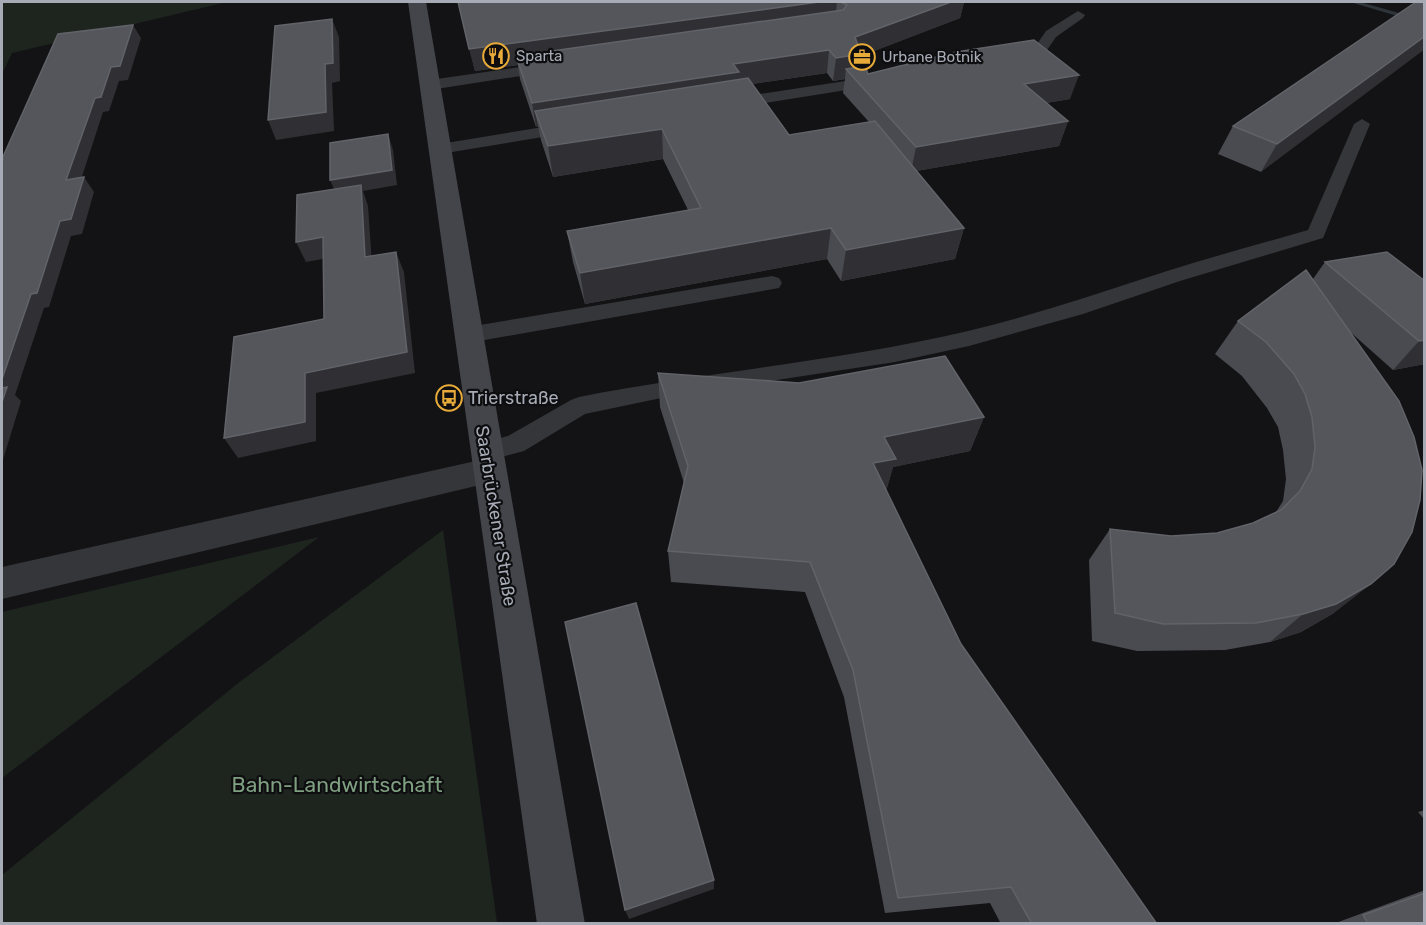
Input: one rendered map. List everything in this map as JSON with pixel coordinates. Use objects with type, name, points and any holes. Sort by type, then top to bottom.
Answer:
[{"type":"street","name":"Saarbrückener Straße","points":[[417,2],[561,924]]},
{"type":"street","points":[[2,583],[487,461]]},
{"type":"lane","points":[[998,62],[1038,53],[1051,34],[1078,15]]},
{"type":"lane","points":[[430,86],[574,64]]},
{"type":"lane","points":[[715,106],[892,78]]},
{"type":"lane","points":[[487,461],[579,406],[666,389],[895,354],[969,338],[1076,309],[1173,276],[1316,234],[1362,124]]},
{"type":"lane","points":[[440,149],[586,125]]},
{"type":"lane","points":[[468,335],[607,313],[772,282]]},
{"type":"green space","points":[[2,2],[227,2],[12,53],[2,74]]},
{"type":"green space","name":"Bahn-Landwirtschaft","points":[[443,530],[497,923],[2,923],[2,875],[237,684]]},
{"type":"green space","points":[[319,537],[2,778],[2,612]]},
{"type":"building","points":[[458,2],[819,2],[469,49]]},
{"type":"building","points":[[841,2],[951,2],[855,37],[861,54],[836,58],[829,50],[733,64],[739,72],[532,103],[516,56],[843,10],[847,5]]},
{"type":"building","points":[[1416,2],[1425,2],[1425,36],[1277,144],[1233,126]]},
{"type":"building","points":[[332,19],[333,63],[325,64],[326,112],[268,120],[275,26]]},
{"type":"building","points":[[133,25],[120,66],[111,67],[101,97],[95,98],[66,180],[84,177],[71,219],[60,221],[37,293],[31,294],[2,379],[2,159],[58,34]]},
{"type":"building","points":[[1034,40],[1079,75],[1024,84],[1068,121],[916,147],[846,69],[865,66],[868,74],[956,52]]},
{"type":"building","points":[[748,78],[789,135],[875,121],[964,228],[846,250],[831,228],[580,273],[567,231],[701,208],[662,129],[548,146],[535,111]]},
{"type":"building","points":[[388,134],[392,170],[330,180],[330,143]]},
{"type":"building","points":[[361,185],[365,257],[396,252],[407,352],[305,373],[305,422],[224,438],[234,337],[324,319],[323,237],[296,242],[297,195]]},
{"type":"building","points":[[1387,252],[1425,281],[1425,340],[1419,341],[1325,262]]},
{"type":"building","points":[[1306,270],[1399,401],[1414,437],[1422,470],[1420,500],[1412,532],[1394,564],[1371,584],[1336,604],[1303,614],[1256,623],[1163,624],[1115,613],[1110,529],[1171,536],[1217,533],[1253,523],[1281,510],[1300,491],[1312,469],[1315,447],[1312,417],[1305,394],[1294,374],[1266,342],[1238,321]]},
{"type":"building","points":[[945,356],[984,417],[884,437],[896,459],[873,463],[961,644],[1157,924],[1032,924],[1011,887],[898,898],[853,670],[810,562],[668,551],[688,466],[658,373],[799,383]]},
{"type":"building","points":[[7,387],[2,402],[2,388]]},
{"type":"building","points":[[636,603],[714,880],[625,910],[565,622]]},
{"type":"building","points":[[1425,893],[1425,924],[1368,924],[1363,915]]},
{"type":"waterway","points":[[1354,2],[1424,22]]},
{"type":"place","name":"Sparta","points":[[496,56]]},
{"type":"place","name":"Urbane Botnik","points":[[862,57]]},
{"type":"place","name":"Trierstraße","points":[[449,398]]}]
